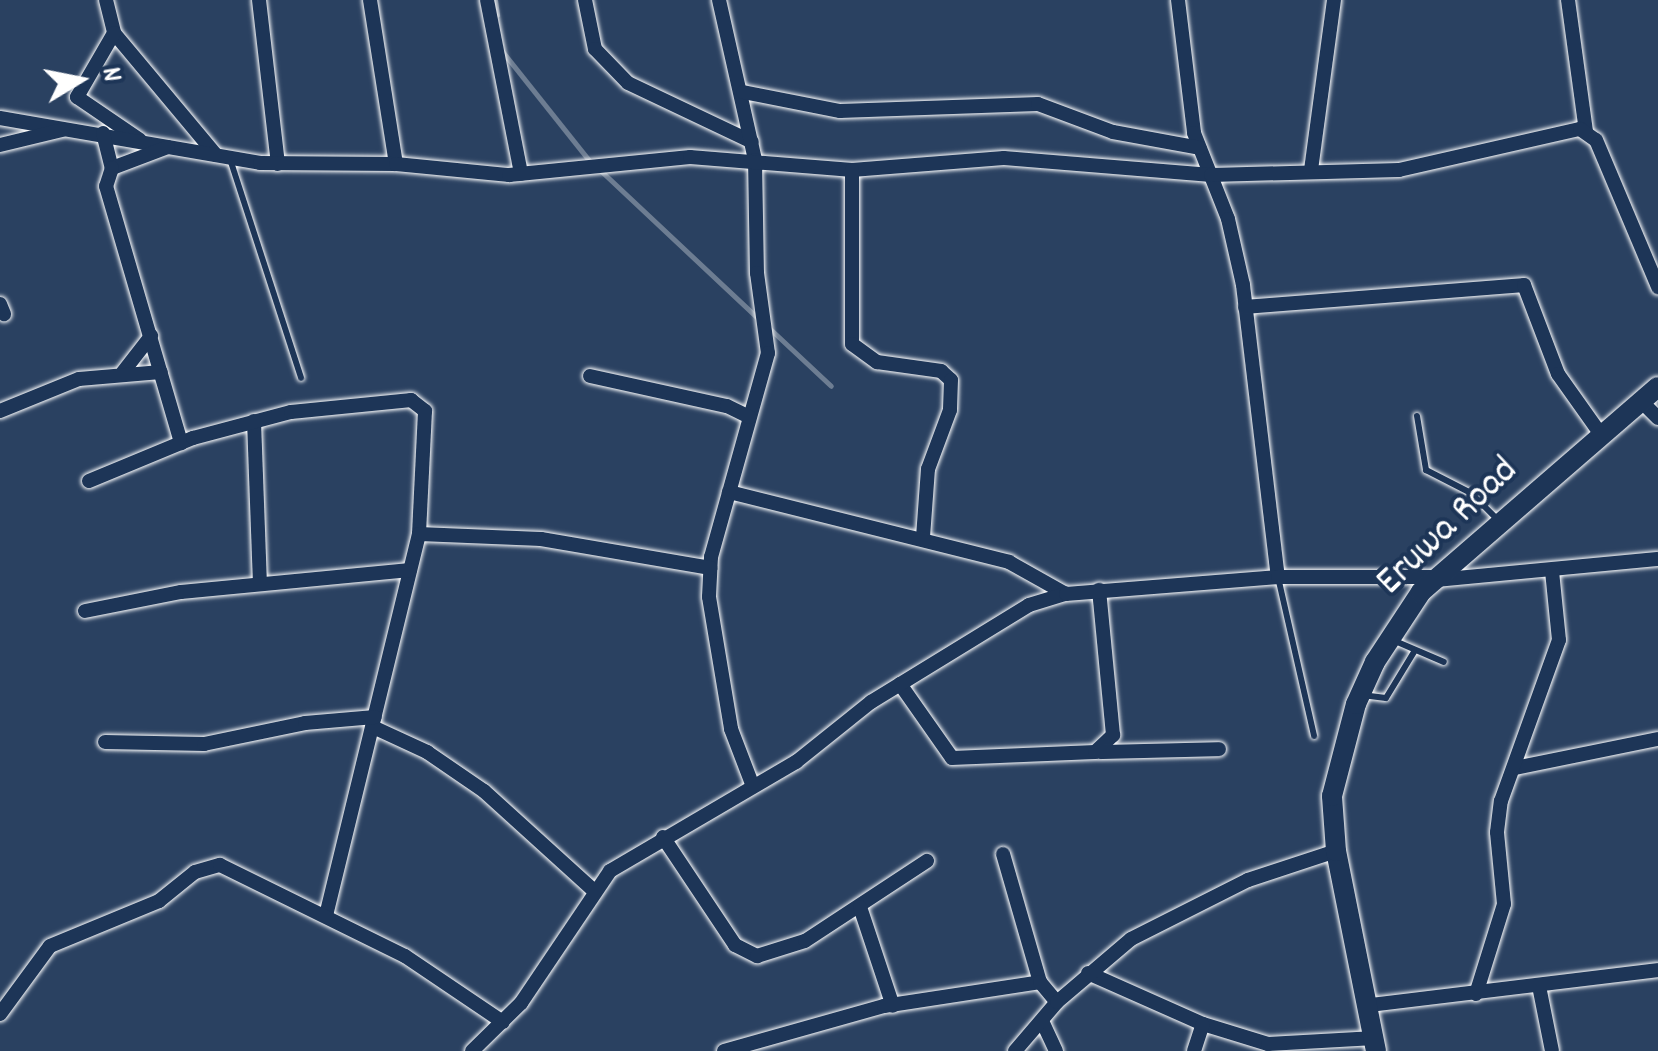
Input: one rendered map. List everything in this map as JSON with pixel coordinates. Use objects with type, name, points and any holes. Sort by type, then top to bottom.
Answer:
[{"type":"main road","name":"Eruwa Road","points":[[1376,1045],[1336,850],[1335,770],[1360,694],[1389,638],[1435,579],[1650,394]]},
{"type":"street","points":[[106,0],[114,33],[223,156]]},
{"type":"street","points":[[258,0],[278,164]]},
{"type":"street","points":[[370,0],[396,164]]},
{"type":"street","points":[[487,0],[521,174]]},
{"type":"street","points":[[585,0],[595,49],[628,83],[752,142]]},
{"type":"street","points":[[719,0],[743,92],[755,160],[768,336],[711,568],[717,658],[752,784]]},
{"type":"street","points":[[1178,0],[1200,148],[1228,219],[1246,307],[1278,577]]},
{"type":"street","points":[[1311,170],[1334,0]]},
{"type":"street","points":[[1568,0],[1586,131]]},
{"type":"street","points":[[114,33],[99,49],[77,97],[140,140]]},
{"type":"street","points":[[743,92],[840,111],[1038,104],[1113,132],[1200,148]]},
{"type":"street","points":[[0,118],[278,164],[396,164],[521,174],[642,159],[755,160],[852,170],[1004,158],[1211,175],[1399,170],[1564,130],[1586,131],[1596,140],[1658,287]]},
{"type":"street","points":[[0,145],[68,129]]},
{"type":"street","points":[[103,134],[112,168],[108,198],[181,443]]},
{"type":"street","points":[[112,168],[169,146]]},
{"type":"street","points":[[852,170],[852,344],[877,362],[942,371],[951,380],[950,410],[928,469],[924,537]]},
{"type":"street","points":[[1246,307],[1524,286],[1558,374],[1602,436]]},
{"type":"street","points":[[123,372],[151,336]]},
{"type":"street","points":[[0,410],[59,384],[123,372],[161,372]]},
{"type":"street","points":[[590,376],[727,406],[750,417]]},
{"type":"street","points":[[1650,394],[1658,418]]},
{"type":"street","points":[[89,480],[181,443],[254,420],[371,400],[419,404],[428,432],[419,534],[326,914]]},
{"type":"street","points":[[254,420],[260,582]]},
{"type":"street","points":[[729,492],[924,537],[1009,562],[1066,594]]},
{"type":"street","points":[[419,534],[541,539],[711,568]]},
{"type":"street","points":[[472,1051],[503,1022],[593,890],[662,837],[796,762],[900,684],[1029,605],[1066,594],[1099,590],[1278,577],[1435,579],[1552,572],[1658,558]]},
{"type":"street","points":[[85,612],[260,582],[410,570]]},
{"type":"street","points":[[1476,994],[1504,904],[1497,832],[1559,640],[1552,572]]},
{"type":"street","points":[[1095,752],[1113,735],[1099,590]]},
{"type":"street","points":[[900,684],[952,758],[1220,748]]},
{"type":"street","points":[[105,742],[204,744],[305,723],[374,722],[428,752],[484,791],[593,890]]},
{"type":"street","points":[[1515,768],[1658,739]]},
{"type":"street","points":[[662,837],[745,953],[771,954],[805,940],[927,861]]},
{"type":"street","points":[[1014,1051],[1088,973],[1184,910],[1248,880],[1336,850]]},
{"type":"street","points":[[1003,854],[1040,982],[1057,1002]]},
{"type":"street","points":[[0,1014],[50,946],[159,901],[206,868],[220,865],[326,914],[404,956],[503,1022]]},
{"type":"street","points":[[860,907],[893,1006]]},
{"type":"street","points":[[1370,1005],[1658,970]]},
{"type":"street","points":[[1088,973],[1203,1024],[1268,1044],[1376,1045]]},
{"type":"street","points":[[724,1051],[893,1006],[1040,982]]},
{"type":"street","points":[[1539,986],[1552,1051]]},
{"type":"street","points":[[1042,1022],[1056,1051]]},
{"type":"street","points":[[1194,1051],[1203,1024]]},
{"type":"lane","points":[[223,156],[301,378]]},
{"type":"lane","points":[[1417,416],[1426,470],[1470,494],[1500,522]]},
{"type":"lane","points":[[1278,577],[1314,736]]},
{"type":"lane","points":[[1389,638],[1444,662]]},
{"type":"lane","points":[[1360,694],[1386,698],[1414,652]]},
{"type":"waterway","points":[[495,0],[497,15]]},
{"type":"waterway","points":[[502,51],[591,163]]},
{"type":"waterway","points":[[600,170],[760,320]]},
{"type":"waterway","points":[[768,327],[831,386]]}]
